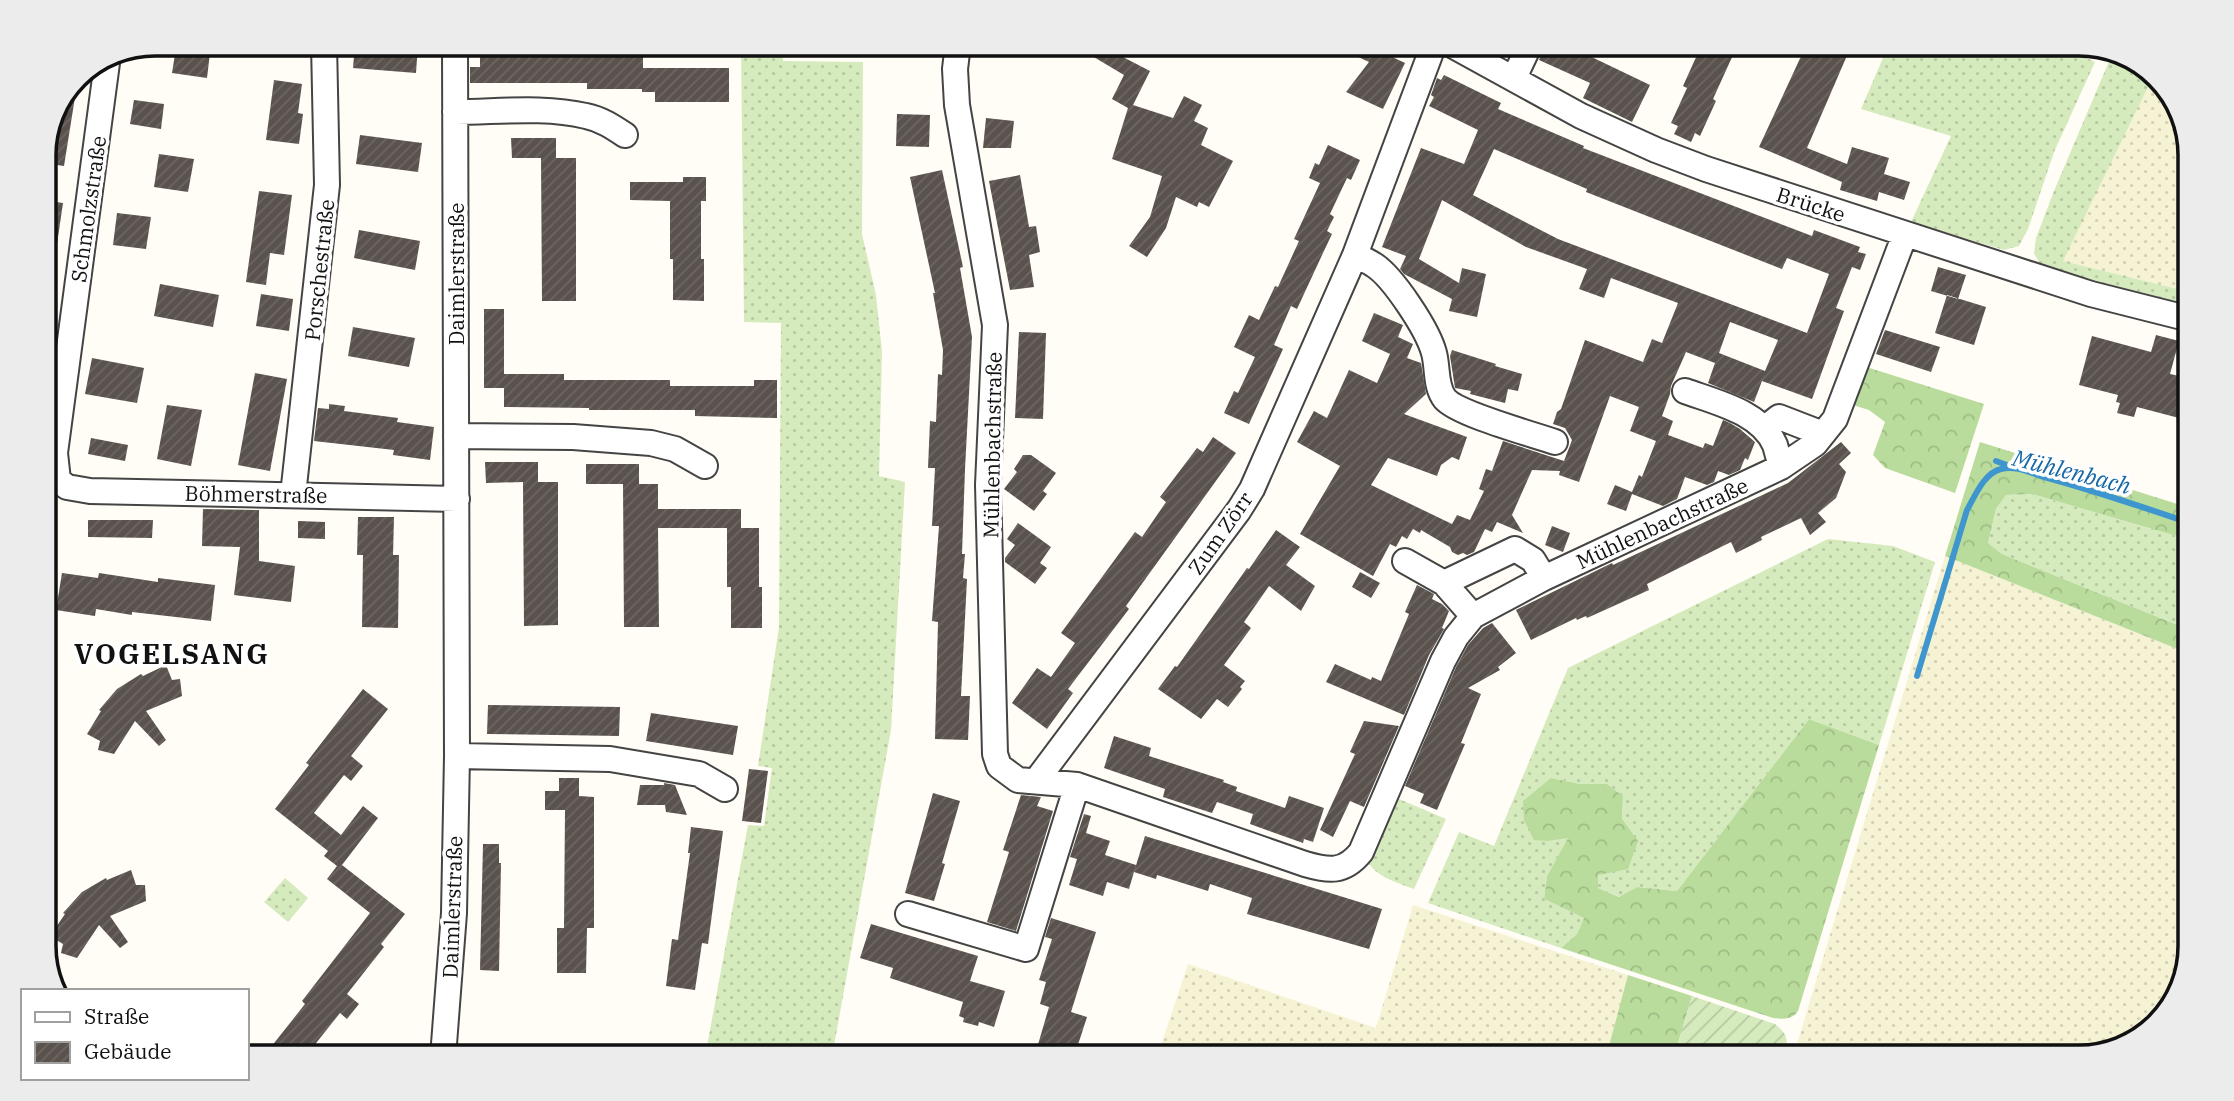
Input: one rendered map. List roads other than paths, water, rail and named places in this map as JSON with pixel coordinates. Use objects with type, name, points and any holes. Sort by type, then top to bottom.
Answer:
[{"type":"street","name":"Porschestraße","points":[[293,495],[327,186],[324,56]]},
{"type":"street","name":"Daimlerstraße","points":[[444,1045],[454,913],[457,756],[455,56]]},
{"type":"street","name":"Mühlenbachstraße","points":[[957,56],[957,105],[995,325],[988,485],[995,754],[999,766],[1018,780],[1077,785],[1326,870],[1352,863],[1361,852],[1443,661],[1456,637],[1473,616],[1544,578],[1781,467],[1815,444],[1835,419],[1905,234]]},
{"type":"street","name":"Zum Zörr","points":[[1036,781],[1252,489],[1354,255],[1429,56]]},
{"type":"street","name":"Brücke","points":[[1473,56],[1581,116],[1656,150],[1753,186],[2091,294],[2178,316]]},
{"type":"street","points":[[1514,78],[1524,56]]},
{"type":"street","name":"Schmolzstraße","points":[[56,446],[106,68]]},
{"type":"street","points":[[455,112],[566,113],[588,116],[609,124],[625,135]]},
{"type":"street","points":[[1354,255],[1374,264],[1418,319],[1431,344],[1440,391],[1447,401],[1464,411],[1555,442]]},
{"type":"street","points":[[1685,391],[1741,413],[1764,429],[1774,444],[1781,467]]},
{"type":"street","points":[[1764,429],[1779,416],[1823,434]]},
{"type":"street","points":[[456,436],[573,437],[651,443],[675,449],[705,466]]},
{"type":"street","name":"Böhmerstraße","points":[[56,482],[90,491],[457,499]]},
{"type":"street","points":[[1444,583],[1515,549],[1533,560],[1544,578]]},
{"type":"street","points":[[1405,561],[1444,583],[1473,616]]},
{"type":"street","points":[[457,756],[610,759],[699,774],[725,789]]},
{"type":"street","points":[[908,914],[1026,949],[1077,785]]},
{"type":"waterway","points":[[1996,461],[2012,467]]},
{"type":"waterway","name":"Mühlenbach","points":[[1917,676],[1967,510],[1981,486],[1995,471],[2006,468],[2023,470],[2178,519]]},
{"type":"district","name":"VOGELSANG","points":[[172,653]]}]
